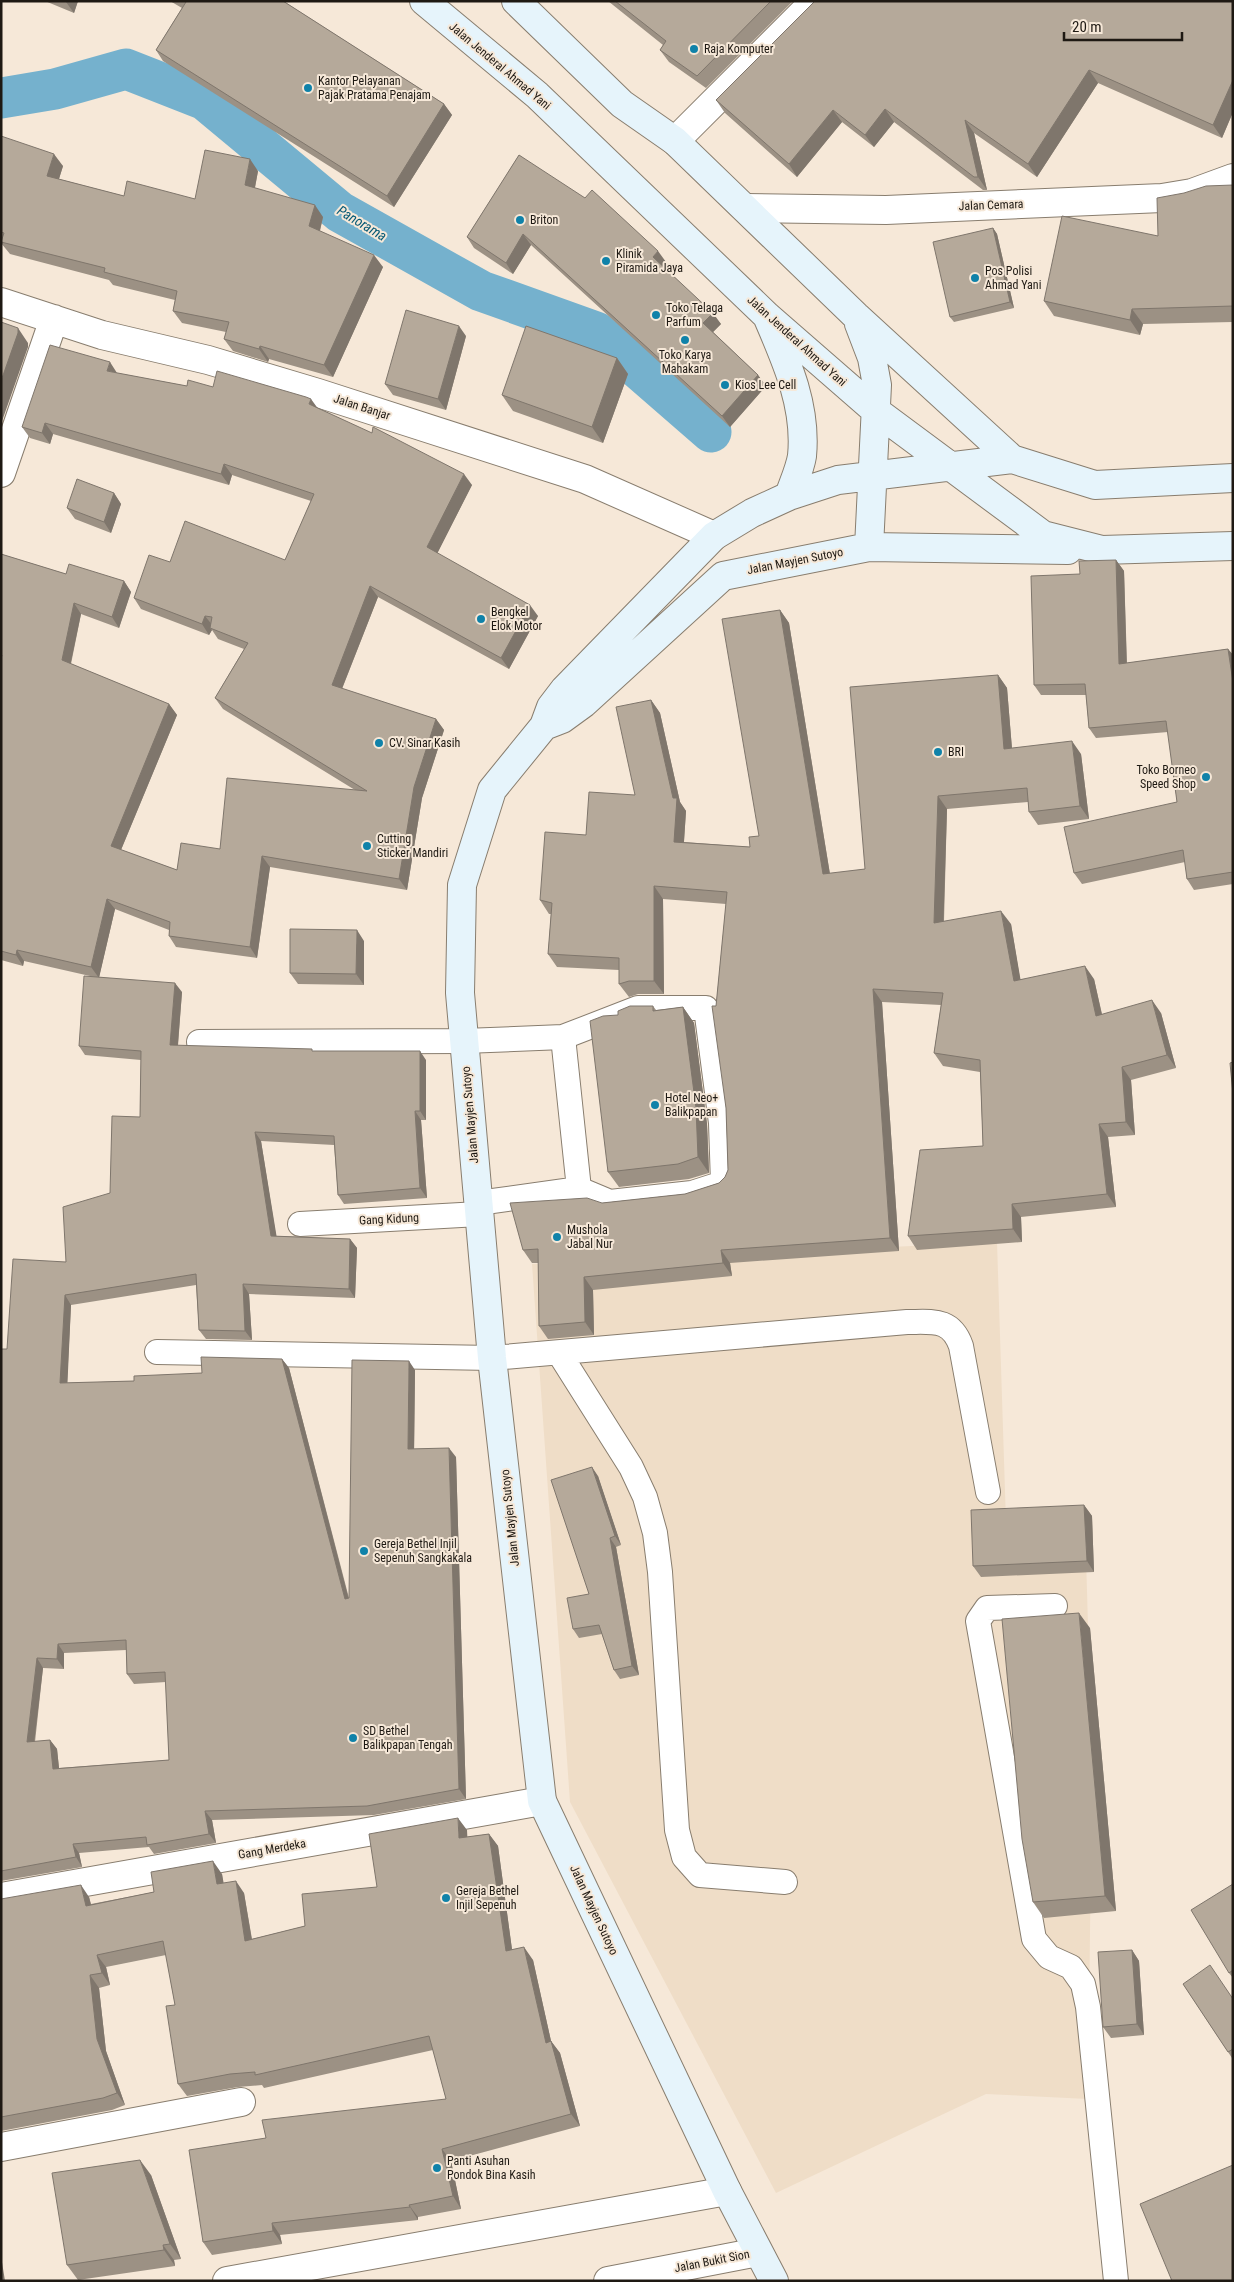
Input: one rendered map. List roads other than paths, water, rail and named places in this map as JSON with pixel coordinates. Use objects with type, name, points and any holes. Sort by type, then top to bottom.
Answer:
[{"type":"main road","name":"Jalan Jenderal Ahmad Yani","points":[[424,1],[537,95],[767,316],[876,412],[954,467],[1043,534],[1102,550],[1233,546]]},
{"type":"main road","points":[[516,1],[622,104],[675,141],[856,316],[1012,459],[1095,485],[1233,478]]},
{"type":"main road","points":[[767,316],[789,367],[802,415],[802,457],[789,496]]},
{"type":"main road","points":[[856,316],[872,358],[877,385],[871,476],[869,547]]},
{"type":"main road","name":"Jalan Mayjen Sutoyo","points":[[774,2281],[727,2191],[542,1801],[492,1358],[478,1208],[460,993],[462,885],[492,790],[544,726],[551,707],[564,690],[714,536],[752,513],[789,496],[838,480],[1012,459]]},
{"type":"main road","name":"Jalan Mayjen Sutoyo","points":[[544,726],[562,719],[584,704],[724,576],[869,547],[1102,550]]},
{"type":"street","points":[[675,141],[815,1]]},
{"type":"street","name":"Jalan Cemara","points":[[745,208],[886,210],[1162,198],[1192,193],[1233,178]]},
{"type":"street","name":"Jalan Banjar","points":[[1,302],[102,335],[208,360],[318,393],[585,480],[714,536]]},
{"type":"street","points":[[1,473],[54,319]]},
{"type":"street","name":"Gang Merdeka","points":[[1,1897],[542,1801]]},
{"type":"street","points":[[1,2147],[241,2102]]},
{"type":"street","points":[[227,2281],[727,2191]]},
{"type":"street","name":"Jalan Bukit Sion","points":[[608,2281],[758,2252]]},
{"type":"lane","points":[[199,1042],[464,1041],[563,1037],[638,1008],[706,1008],[721,1123],[723,1183],[692,1193],[610,1202],[579,1189],[563,1037]]},
{"type":"lane","name":"Gang Kidung","points":[[300,1224],[478,1208],[579,1189]]},
{"type":"lane","points":[[157,1352],[492,1358],[907,1322],[932,1322],[944,1325],[956,1332],[961,1346],[988,1492]]},
{"type":"lane","points":[[559,1353],[631,1467],[645,1497],[655,1533],[660,1572],[677,1830],[684,1857],[700,1875],[785,1882]]},
{"type":"lane","points":[[1055,1606],[987,1608],[978,1621],[1034,1939],[1048,1957],[1071,1967],[1083,1984],[1088,2008],[1116,2281]]},
{"type":"waterway","name":"Panorama","points":[[1,98],[55,89],[126,69],[205,100],[340,212],[481,291],[596,332],[711,432]]},
{"type":"place","name":"Raja Komputer","points":[[694,49]]},
{"type":"place","name":"Kantor Pelayanan Pajak Pratama Penajam","points":[[308,88]]},
{"type":"place","name":"Briton","points":[[520,220]]},
{"type":"place","name":"Klinik Piramida Jaya","points":[[606,261]]},
{"type":"place","name":"Pos Polisi Ahmad Yani","points":[[975,278]]},
{"type":"place","name":"Toko Telaga Parfum","points":[[656,315]]},
{"type":"place","name":"Toko Karya Mahakam","points":[[685,340]]},
{"type":"place","name":"Kios Lee Cell","points":[[725,385]]},
{"type":"place","name":"Bengkel Elok Motor","points":[[481,619]]},
{"type":"place","name":"CV. Sinar Kasih","points":[[379,743]]},
{"type":"place","name":"BRI","points":[[938,752]]},
{"type":"place","name":"Toko Borneo Speed Shop","points":[[1206,777]]},
{"type":"place","name":"Cutting Sticker Mandiri","points":[[367,846]]},
{"type":"place","name":"Hotel Neo+ Balikpapan","points":[[655,1105]]},
{"type":"place","name":"Mushola Jabal Nur","points":[[557,1237]]},
{"type":"place","name":"Gereja Bethel Injil Sepenuh Sangkakala","points":[[364,1551]]},
{"type":"place","name":"SD Bethel Balikpapan Tengah","points":[[353,1738]]},
{"type":"place","name":"Gereja Bethel Injil Sepenuh","points":[[446,1898]]},
{"type":"place","name":"Panti Asuhan Pondok Bina Kasih","points":[[437,2168]]}]
